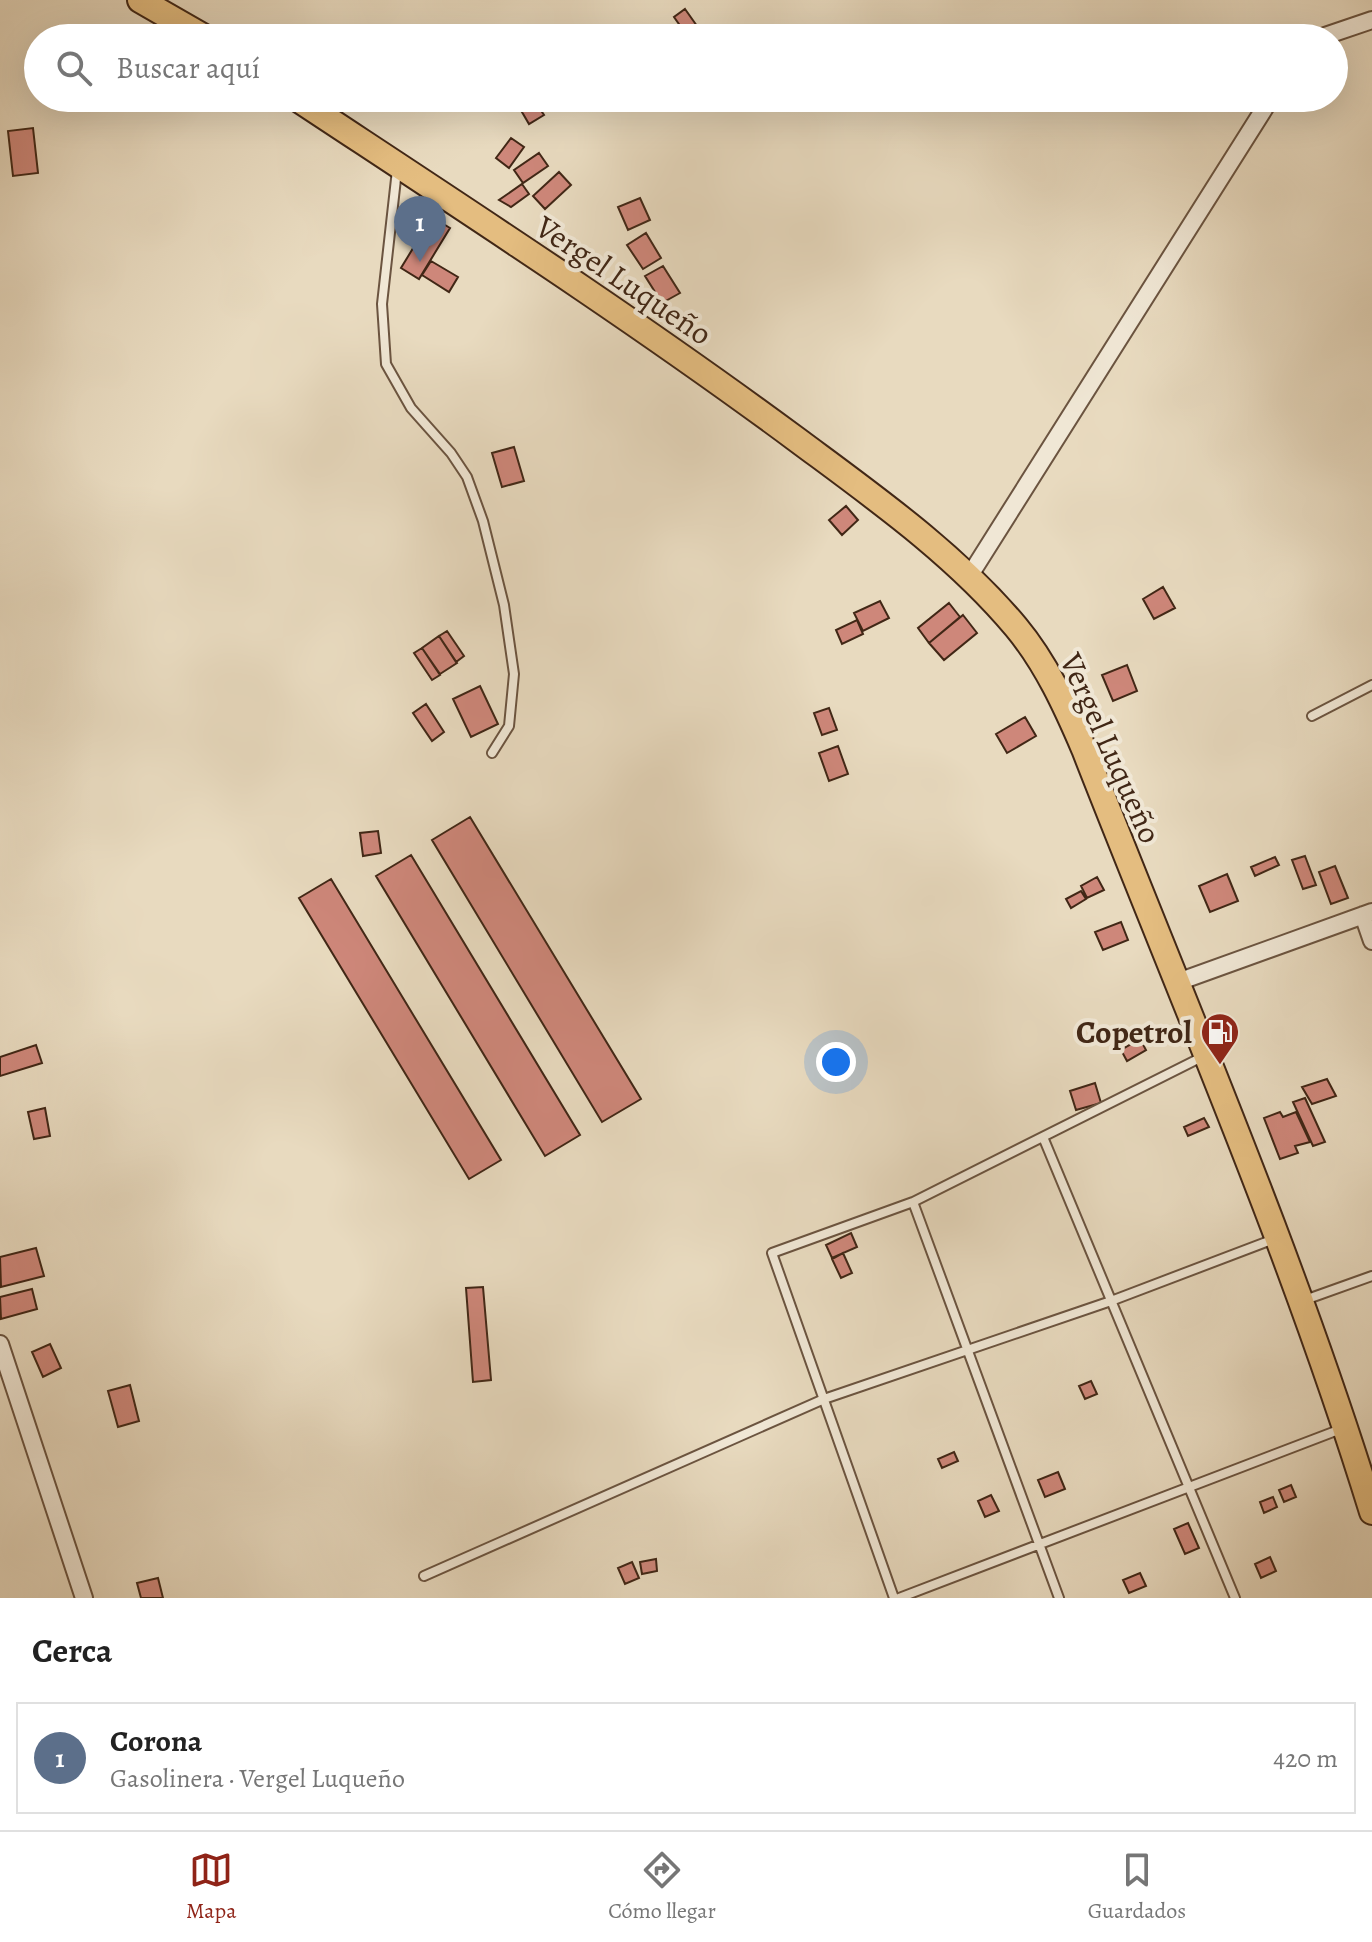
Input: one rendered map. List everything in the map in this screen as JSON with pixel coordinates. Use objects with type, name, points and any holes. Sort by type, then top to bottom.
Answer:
[{"type":"main road","points":[[140,0],[182,24]]},
{"type":"main road","name":"Vergel Luqueño","points":[[317,112],[737,395],[970,575],[1019,630],[1067,710],[1279,1237],[1346,1427],[1372,1512]]},
{"type":"street","points":[[1348,28],[1372,20]]},
{"type":"street","points":[[970,575],[1262,112]]},
{"type":"street","points":[[1175,983],[1368,914],[1372,941]]},
{"type":"street","points":[[0,1344],[84,1598]]},
{"type":"lane","points":[[397,165],[382,304],[386,364],[411,408],[451,453],[467,477],[483,521],[504,605],[514,674],[509,726],[492,753]]},
{"type":"lane","points":[[1312,716],[1372,685]]},
{"type":"lane","points":[[1205,1056],[913,1202],[772,1253],[897,1598],[1346,1427]]},
{"type":"lane","points":[[1043,1137],[1235,1598]]},
{"type":"lane","points":[[913,1202],[1059,1598]]},
{"type":"lane","points":[[424,1576],[824,1399],[1111,1301],[1279,1237]]},
{"type":"lane","points":[[1301,1301],[1372,1276]]},
{"type":"building","points":[[685,9],[696,24],[679,24],[674,17]]},
{"type":"building","points":[[522,112],[542,112],[544,115],[529,124]]},
{"type":"building","points":[[33,128],[38,173],[13,176],[8,131]]},
{"type":"building","points":[[511,138],[524,147],[509,168],[496,158]]},
{"type":"building","points":[[539,153],[548,166],[523,183],[514,170]]},
{"type":"building","points":[[559,172],[571,185],[545,209],[533,196]]},
{"type":"building","points":[[522,184],[529,194],[511,207],[499,200]]},
{"type":"building","points":[[640,198],[650,220],[628,230],[618,207]]},
{"type":"building","points":[[432,217],[450,228],[419,279],[401,268]]},
{"type":"building","points":[[646,233],[661,258],[643,269],[627,245]]},
{"type":"building","points":[[431,261],[458,277],[449,292],[422,275]]},
{"type":"building","points":[[663,266],[680,293],[662,303],[645,276]]},
{"type":"building","points":[[514,447],[524,481],[502,487],[492,453]]},
{"type":"building","points":[[846,506],[858,520],[842,535],[829,520]]},
{"type":"building","points":[[1163,587],[1175,608],[1154,619],[1143,599]]},
{"type":"building","points":[[880,601],[889,618],[863,631],[854,613]]},
{"type":"building","points":[[949,603],[960,617],[929,643],[918,628]]},
{"type":"building","points":[[963,615],[977,633],[944,660],[929,643]]},
{"type":"building","points":[[857,620],[863,634],[842,644],[836,630]]},
{"type":"building","points":[[447,631],[464,656],[456,662],[439,636]]},
{"type":"building","points":[[439,636],[457,663],[440,674],[422,648]]},
{"type":"building","points":[[422,648],[440,675],[432,680],[414,653]]},
{"type":"building","points":[[1127,665],[1137,691],[1113,701],[1102,675]]},
{"type":"building","points":[[480,686],[498,724],[471,737],[453,699]]},
{"type":"building","points":[[426,704],[444,732],[432,741],[413,713]]},
{"type":"building","points":[[829,708],[837,730],[822,735],[814,713]]},
{"type":"building","points":[[1025,717],[1036,736],[1007,753],[996,734]]},
{"type":"building","points":[[838,746],[848,774],[829,781],[819,753]]},
{"type":"building","points":[[470,817],[641,1099],[602,1122],[432,840]]},
{"type":"building","points":[[378,831],[381,853],[363,856],[360,833]]},
{"type":"building","points":[[411,855],[580,1135],[545,1156],[376,876]]},
{"type":"building","points":[[1305,856],[1316,885],[1303,889],[1292,860]]},
{"type":"building","points":[[1275,857],[1279,865],[1255,876],[1251,867]]},
{"type":"building","points":[[1335,866],[1348,898],[1331,904],[1319,872]]},
{"type":"building","points":[[1227,874],[1238,901],[1210,912],[1199,886]]},
{"type":"building","points":[[1097,877],[1104,890],[1087,898],[1081,886]]},
{"type":"building","points":[[331,879],[501,1160],[469,1179],[299,898]]},
{"type":"building","points":[[1081,891],[1086,899],[1071,908],[1066,899]]},
{"type":"building","points":[[1121,922],[1128,940],[1103,950],[1095,932]]},
{"type":"building","points":[[1140,1039],[1146,1050],[1127,1061],[1121,1050]]},
{"type":"building","points":[[36,1045],[42,1063],[0,1076],[0,1057]]},
{"type":"building","points":[[1327,1079],[1336,1096],[1312,1104],[1302,1087]]},
{"type":"building","points":[[1095,1083],[1101,1103],[1076,1110],[1070,1091]]},
{"type":"building","points":[[1305,1098],[1325,1142],[1313,1146],[1293,1102]]},
{"type":"building","points":[[45,1108],[50,1136],[34,1139],[28,1112]]},
{"type":"building","points":[[1280,1112],[1283,1117],[1296,1112],[1310,1142],[1295,1146],[1298,1153],[1280,1159],[1264,1118]]},
{"type":"building","points":[[1204,1118],[1209,1127],[1188,1136],[1184,1127]]},
{"type":"building","points":[[851,1233],[857,1247],[832,1258],[826,1245]]},
{"type":"building","points":[[36,1248],[44,1276],[1,1287],[0,1257]]},
{"type":"building","points":[[843,1253],[852,1273],[841,1278],[832,1259]]},
{"type":"building","points":[[483,1287],[491,1380],[473,1382],[466,1288]]},
{"type":"building","points":[[32,1289],[37,1309],[1,1319],[0,1297]]},
{"type":"building","points":[[50,1344],[61,1368],[43,1377],[32,1352]]},
{"type":"building","points":[[1091,1381],[1097,1394],[1085,1399],[1079,1386]]},
{"type":"building","points":[[130,1385],[139,1421],[118,1427],[108,1391]]},
{"type":"building","points":[[954,1452],[958,1461],[942,1468],[938,1459]]},
{"type":"building","points":[[1058,1472],[1065,1489],[1045,1497],[1038,1480]]},
{"type":"building","points":[[1291,1485],[1296,1497],[1284,1502],[1279,1490]]},
{"type":"building","points":[[991,1495],[999,1511],[985,1517],[978,1501]]},
{"type":"building","points":[[1273,1497],[1277,1507],[1264,1513],[1260,1502]]},
{"type":"building","points":[[1188,1523],[1199,1548],[1185,1554],[1174,1529]]},
{"type":"building","points":[[1270,1557],[1276,1571],[1261,1578],[1255,1564]]},
{"type":"building","points":[[656,1559],[657,1571],[642,1574],[640,1562]]},
{"type":"building","points":[[632,1562],[639,1578],[625,1584],[618,1568]]},
{"type":"building","points":[[1140,1573],[1146,1586],[1129,1593],[1123,1580]]},
{"type":"building","points":[[158,1578],[163,1598],[141,1598],[137,1583]]},
{"type":"place","name":"Corona","points":[[420,262]]},
{"type":"place","name":"Copetrol","points":[[1220,1066]]}]
